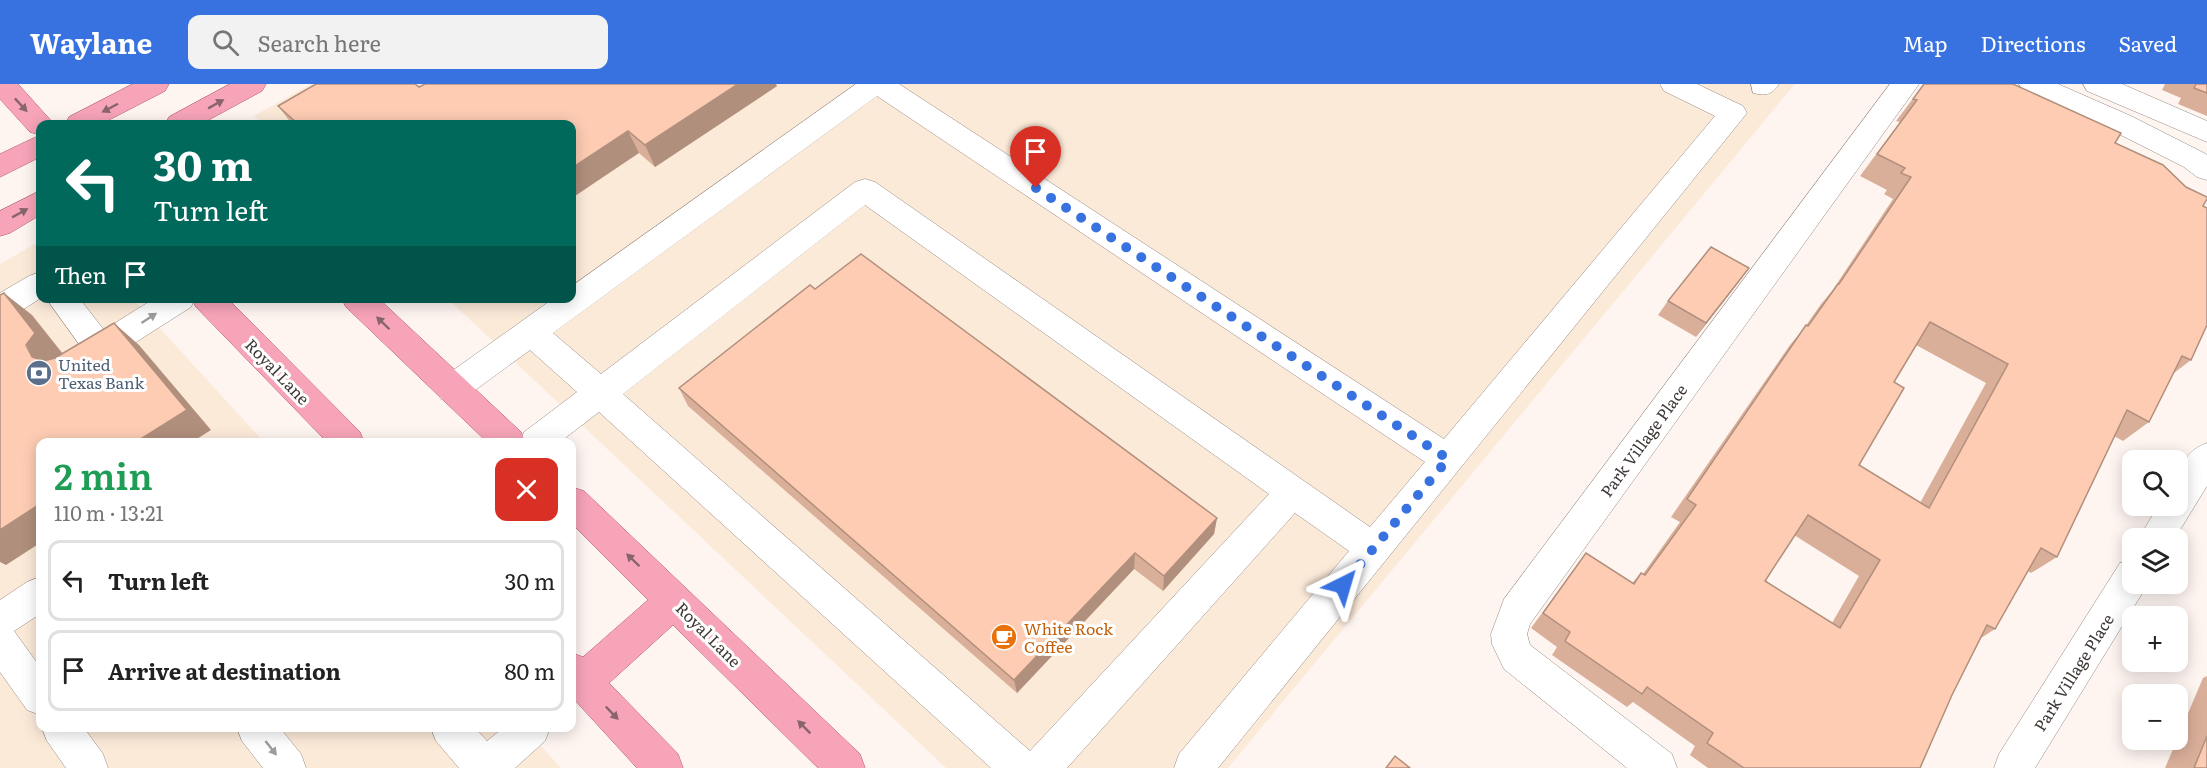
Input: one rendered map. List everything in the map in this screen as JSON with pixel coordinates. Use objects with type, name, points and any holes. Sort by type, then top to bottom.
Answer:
[{"type":"main road","points":[[2,84],[36,121]]},
{"type":"main road","points":[[186,120],[252,84]]},
{"type":"main road","points":[[86,120],[142,87],[171,120]]},
{"type":"main road","points":[[0,167],[36,147]]},
{"type":"main road","points":[[0,225],[36,204]]},
{"type":"main road","name":"Royal Lane","points":[[212,303],[344,438]]},
{"type":"main road","points":[[362,303],[505,438]]},
{"type":"main road","name":"Royal Lane","points":[[576,506],[846,768]]},
{"type":"main road","points":[[576,680],[675,600]]},
{"type":"main road","points":[[576,682],[664,768]]},
{"type":"street","points":[[576,300],[877,84],[1448,459]]},
{"type":"street","points":[[1193,768],[1733,113],[1674,84]]},
{"type":"street","name":"Park Village Place","points":[[1658,768],[1517,657],[1510,645],[1508,633],[1516,611],[1905,84]]},
{"type":"street","points":[[2033,84],[2121,123],[2194,160],[2207,170]]},
{"type":"street","points":[[2097,84],[2207,132]]},
{"type":"street","points":[[541,438],[865,190],[1374,549]]},
{"type":"street","points":[[0,308],[36,286]]},
{"type":"street","points":[[65,303],[100,349]]},
{"type":"street","points":[[72,367],[172,303]]},
{"type":"street","points":[[452,389],[571,303]]},
{"type":"street","points":[[531,332],[1020,768]]},
{"type":"street","points":[[2188,497],[2207,457]]},
{"type":"street","points":[[1041,768],[1293,491]]},
{"type":"street","points":[[2164,528],[2173,516]]},
{"type":"street","name":"Park Village Place","points":[[2013,768],[2122,593]]},
{"type":"street","points":[[0,620],[36,597]]},
{"type":"street","points":[[0,642],[36,692]]},
{"type":"street","points":[[64,732],[89,768]]},
{"type":"street","points":[[259,732],[287,768]]},
{"type":"street","points":[[454,732],[486,768],[526,732]]},
{"type":"shaded area","points":[[311,84],[1795,84],[1228,768],[946,768],[452,303],[576,303],[576,120],[259,120],[254,116]]},
{"type":"shaded area","points":[[36,243],[36,303],[137,303],[260,438],[36,438],[36,732],[528,732],[561,768],[0,768],[0,264]]},
{"type":"building","points":[[316,84],[415,84],[419,87],[425,84],[738,84],[645,145],[628,131],[576,165],[576,120],[294,120],[278,106]]},
{"type":"building","points":[[1924,84],[2013,84],[2121,133],[2115,143],[2163,165],[2186,187],[2207,197],[2203,206],[2207,208],[2207,325],[2191,360],[2182,356],[2149,422],[2127,410],[2057,557],[2041,548],[1995,629],[1987,625],[1952,695],[1920,768],[1744,768],[1707,743],[1713,733],[1647,687],[1642,694],[1565,641],[1570,632],[1543,613],[1586,553],[1634,584],[1641,573],[1645,575],[1696,505],[1687,499],[1806,325],[1808,326],[1839,284],[1911,177],[1901,173],[1905,168],[1877,154],[1917,100],[1913,99]],"holes":[[[1930,322],[2008,364],[1929,508],[1859,465],[1904,388],[1894,382]],[[1808,515],[1880,560],[1840,628],[1765,581]]]},
{"type":"building","points":[[2196,84],[2207,84],[2207,93],[2194,88]]},
{"type":"building","points":[[1711,247],[1749,268],[1706,323],[1668,301]]},
{"type":"building","points":[[861,254],[1217,518],[1164,576],[1135,553],[1014,680],[679,388],[810,285],[815,289]]},
{"type":"building","points":[[4,293],[35,333],[26,345],[32,357],[44,361],[55,358],[114,323],[187,410],[142,438],[36,438],[36,507],[0,530],[0,295]]},
{"type":"building","points":[[2207,736],[2207,768],[2194,768]]},
{"type":"building","points":[[1395,756],[1410,768],[1386,768]]},
{"type":"place","name":"United Texas Bank","points":[[39,373]]},
{"type":"place","name":"White Rock Coffee","points":[[1004,637]]},
{"type":"route","points":[[1036,188],[1448,459],[1343,585]]}]
